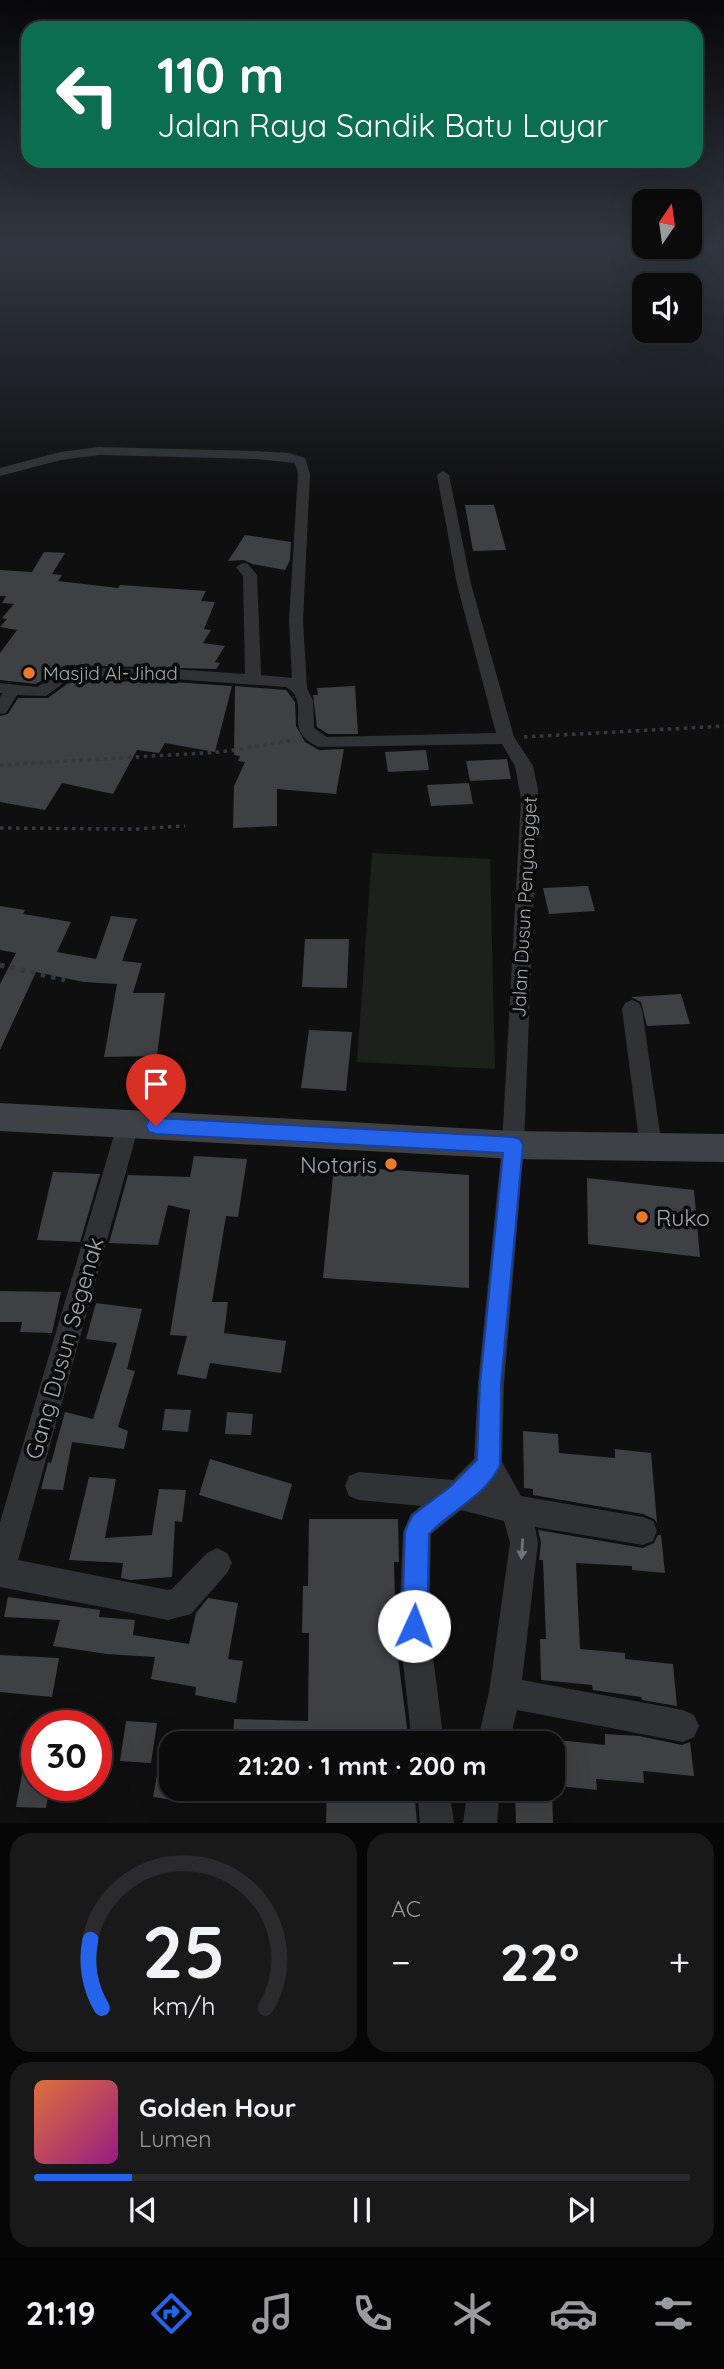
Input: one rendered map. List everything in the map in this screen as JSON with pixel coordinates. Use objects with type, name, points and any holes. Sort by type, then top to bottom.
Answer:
[{"type":"main road","points":[[0,1117],[513,1145],[724,1147]]},
{"type":"street","points":[[0,472],[60,456],[99,451],[267,456],[301,461],[304,474],[296,621],[300,687]]},
{"type":"street","points":[[0,709],[6,689],[40,692],[66,673],[173,674],[289,682],[300,687],[305,694],[306,729],[313,738],[325,743],[506,738],[464,583],[443,475]]},
{"type":"street","points":[[243,567],[250,575],[253,679]]},
{"type":"street","name":"Jalan Dusun Penyangget","points":[[488,1465],[491,1384],[513,1145],[530,782],[516,750],[506,738]]},
{"type":"street","points":[[632,1009],[651,1147]]},
{"type":"street","name":"Gang Dusun Segenak","points":[[0,1571],[128,1125]]},
{"type":"street","points":[[427,1731],[414,1626],[417,1532],[421,1524],[458,1495],[488,1465],[520,1522],[524,1543],[505,1692],[496,1731]]},
{"type":"street","points":[[359,1486],[458,1495],[488,1504],[643,1531]]},
{"type":"street","points":[[0,1571],[168,1605],[180,1603],[217,1563]]},
{"type":"street","points":[[505,1692],[682,1726]]},
{"type":"street","points":[[434,1801],[437,1823]]},
{"type":"street","points":[[480,1823],[483,1801]]},
{"type":"path","points":[[506,738],[724,726]]},
{"type":"path","points":[[0,765],[221,752],[313,738]]},
{"type":"path","points":[[0,828],[137,829],[185,826]]},
{"type":"path","points":[[0,965],[65,980]]},
{"type":"shaded area","points":[[372,853],[490,859],[495,1069],[357,1062]]},
{"type":"building","points":[[465,505],[494,505],[506,550],[473,551]]},
{"type":"building","points":[[245,535],[291,542],[290,560],[285,570],[244,560],[228,561]]},
{"type":"building","points":[[44,552],[65,553],[52,574],[62,575],[58,581],[118,588],[120,585],[206,591],[201,601],[215,602],[204,629],[211,630],[203,643],[225,646],[215,662],[220,663],[216,669],[67,665],[36,684],[0,680],[0,653],[17,630],[0,627],[7,619],[2,618],[14,604],[2,603],[6,596],[0,596],[0,570],[32,572]]},
{"type":"building","points":[[71,681],[173,682],[232,686],[215,752],[165,743],[159,753],[137,750],[113,794],[62,783],[45,810],[0,802],[0,716],[8,714],[18,698],[48,698]]},
{"type":"building","points":[[235,686],[286,690],[295,702],[296,726],[305,742],[319,750],[344,749],[336,794],[277,789],[277,826],[233,828],[234,786],[245,762],[238,761],[240,756],[234,755]]},
{"type":"building","points":[[355,686],[358,734],[328,734],[317,727],[313,695],[318,695],[317,688]]},
{"type":"building","points":[[426,750],[429,770],[388,772],[385,752]]},
{"type":"building","points":[[507,759],[511,779],[470,781],[466,761]]},
{"type":"building","points":[[469,783],[473,804],[431,806],[427,785]]},
{"type":"building","points":[[588,886],[595,911],[549,914],[543,888]]},
{"type":"building","points":[[0,906],[25,910],[23,914],[71,922],[57,952],[96,959],[111,916],[137,919],[122,961],[142,963],[133,993],[165,993],[157,1056],[104,1057],[117,984],[84,982],[36,972],[0,1050],[0,984],[16,953],[0,950]]},
{"type":"building","points":[[305,939],[349,939],[347,988],[302,987]]},
{"type":"building","points":[[681,994],[690,1024],[647,1026],[641,1002],[631,997]]},
{"type":"building","points":[[309,1030],[352,1032],[346,1091],[301,1088]]},
{"type":"building","points":[[194,1156],[247,1159],[238,1217],[226,1216],[212,1302],[228,1302],[224,1333],[286,1341],[281,1373],[210,1363],[206,1379],[177,1374],[187,1336],[170,1335],[190,1210],[168,1205],[158,1245],[109,1243],[128,1175],[190,1177]]},
{"type":"building","points":[[334,1166],[469,1175],[469,1288],[323,1278]]},
{"type":"building","points":[[53,1172],[100,1174],[80,1242],[37,1240]]},
{"type":"building","name":"Ruko","points":[[587,1178],[694,1190],[700,1257],[588,1244]]},
{"type":"building","points":[[0,1291],[61,1292],[52,1333],[20,1332],[22,1322],[0,1322]]},
{"type":"building","points":[[96,1303],[142,1309],[127,1369],[135,1371],[118,1427],[128,1431],[124,1449],[72,1442],[63,1490],[41,1489],[65,1412],[93,1419],[117,1343],[86,1339]]},
{"type":"building","points":[[165,1409],[191,1410],[188,1432],[162,1430]]},
{"type":"building","points":[[227,1412],[253,1414],[251,1435],[225,1434]]},
{"type":"building","points":[[523,1431],[558,1434],[559,1453],[615,1458],[615,1449],[651,1453],[657,1523],[643,1514],[533,1495],[533,1489],[524,1488]]},
{"type":"building","points":[[210,1459],[292,1484],[282,1520],[199,1495]]},
{"type":"building","points":[[89,1477],[116,1479],[105,1538],[152,1535],[159,1489],[186,1490],[182,1522],[175,1521],[172,1577],[130,1580],[121,1578],[123,1563],[69,1560]]},
{"type":"building","points":[[309,1519],[398,1519],[399,1562],[394,1562],[396,1642],[407,1731],[234,1731],[234,1719],[308,1721],[309,1633],[302,1633],[303,1586],[308,1586]]},
{"type":"building","points":[[538,1530],[643,1548],[654,1543],[658,1535],[661,1535],[665,1573],[632,1570],[632,1566],[576,1563],[580,1649],[625,1653],[625,1659],[673,1664],[677,1706],[642,1700],[641,1697],[593,1690],[592,1685],[541,1680],[540,1639],[546,1639],[543,1560],[539,1560],[541,1543]]},
{"type":"building","points":[[8,1597],[100,1610],[99,1617],[135,1620],[133,1635],[189,1644],[196,1613],[208,1598],[238,1603],[228,1659],[243,1661],[236,1703],[195,1695],[196,1687],[151,1679],[155,1657],[107,1654],[53,1646],[60,1620],[4,1617]]},
{"type":"building","points":[[0,1655],[59,1658],[52,1697],[0,1692]]},
{"type":"building","points":[[126,1721],[157,1723],[151,1763],[120,1761]]},
{"type":"building","points":[[605,1734],[639,1736],[682,1745],[690,1742],[694,1776],[643,1771],[644,1783],[596,1779],[597,1790],[565,1787],[565,1741],[605,1745]]},
{"type":"building","points":[[159,1765],[159,1798],[153,1797]]},
{"type":"building","points":[[21,1780],[21,1801],[47,1801],[46,1808],[16,1807]]},
{"type":"building","points":[[327,1801],[415,1801],[417,1823],[326,1823]]},
{"type":"building","points":[[515,1801],[552,1801],[553,1823],[516,1823]]},
{"type":"place","name":"Masjid Al-Jihad","points":[[29,673]]},
{"type":"place","name":"Notaris","points":[[391,1164]]},
{"type":"place","name":"Ruko","points":[[642,1217]]},
{"type":"route","points":[[156,1126],[513,1145],[491,1384],[488,1465],[458,1495],[429,1516],[417,1532],[414,1626]]}]
